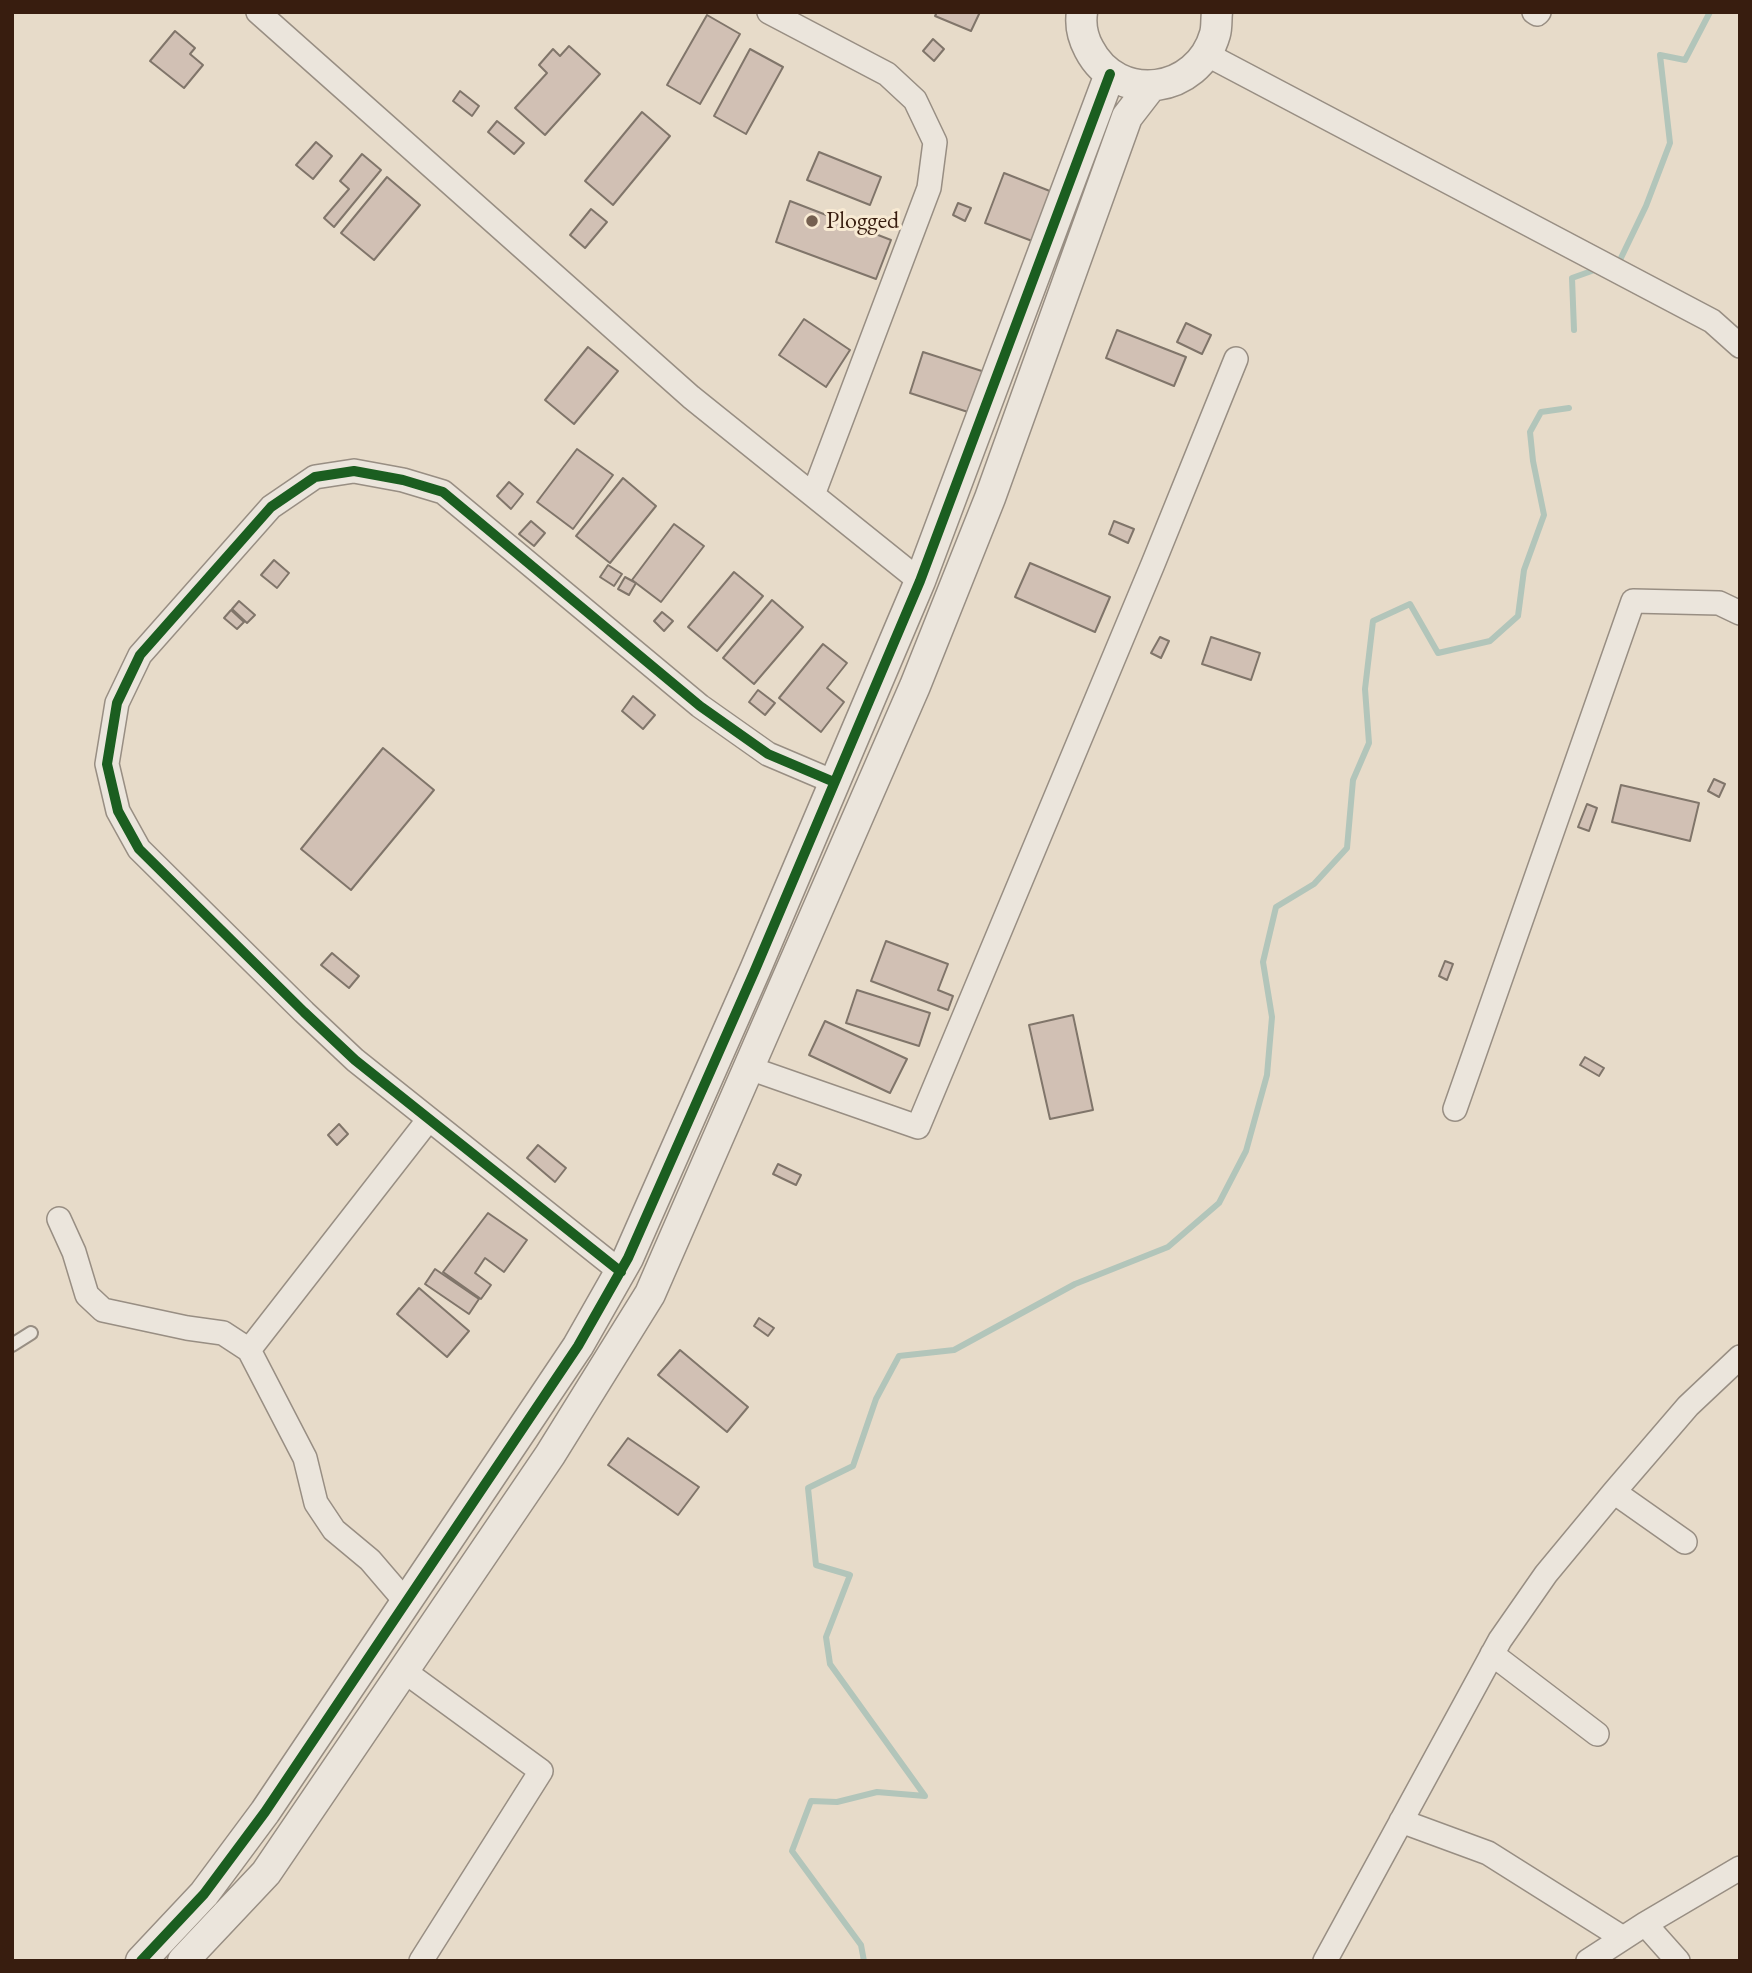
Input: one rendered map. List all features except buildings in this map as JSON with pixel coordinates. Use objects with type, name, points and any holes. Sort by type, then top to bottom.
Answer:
[{"type":"street","points":[[258,12],[691,397],[920,581]]},
{"type":"street","points":[[769,12],[887,74],[915,100],[934,142],[929,188],[813,495]]},
{"type":"street","points":[[1082,12],[1084,40],[1094,60],[1110,74],[1130,84],[1151,86],[1172,82],[1192,71],[1206,54],[1215,33],[1217,12]]},
{"type":"street","points":[[1534,12],[1539,12]]},
{"type":"street","points":[[1206,54],[1712,321],[1740,346]]},
{"type":"street","points":[[141,1961],[204,1894],[265,1812],[578,1346],[621,1272],[744,995],[920,581],[1110,74]]},
{"type":"street","points":[[183,1961],[266,1873],[550,1455],[650,1294],[915,686],[990,498],[1127,117],[1151,86]]},
{"type":"street","points":[[749,1068],[918,1127],[1236,359]]},
{"type":"street","points":[[621,1272],[355,1060],[139,849],[118,811],[107,764],[117,703],[141,655],[271,507],[315,477],[354,471],[403,480],[443,492],[700,706],[768,754],[834,782]]},
{"type":"street","points":[[1455,1109],[1633,601],[1719,603],[1740,613]]},
{"type":"street","points":[[249,1350],[429,1119]]},
{"type":"street","points":[[59,1219],[74,1252],[87,1294],[103,1310],[223,1333],[249,1350],[305,1458],[316,1503],[334,1530],[370,1560],[406,1602]]},
{"type":"street","points":[[1325,1961],[1493,1654],[1546,1574],[1688,1406],[1740,1357]]},
{"type":"street","points":[[1614,1492],[1685,1542]]},
{"type":"street","points":[[1493,1654],[1597,1734]]},
{"type":"street","points":[[404,1671],[541,1771],[421,1961]]},
{"type":"street","points":[[1401,1821],[1488,1853],[1623,1938]]},
{"type":"street","points":[[1588,1961],[1740,1868]]},
{"type":"street","points":[[1645,1924],[1678,1961]]},
{"type":"lane","points":[[12,1345],[32,1333]]},
{"type":"waterway","points":[[1614,263],[1620,260],[1646,206],[1670,143],[1660,55],[1685,60],[1710,12]]},
{"type":"waterway","points":[[1574,330],[1572,278],[1600,268]]},
{"type":"waterway","points":[[864,1961],[861,1945],[792,1851],[811,1801],[837,1802],[877,1792],[925,1796],[830,1664],[826,1637],[850,1575],[816,1565],[808,1488],[853,1466],[876,1399],[899,1356],[954,1350],[1075,1284],[1168,1247],[1219,1203],[1246,1151],[1267,1075],[1272,1017],[1263,962],[1276,907],[1314,884],[1347,848],[1353,780],[1369,743],[1365,689],[1373,621],[1410,604],[1438,653],[1490,641],[1518,616],[1524,570],[1544,515],[1530,432],[1541,412],[1569,408]]},
{"type":"cycle path","points":[[141,1961],[204,1894],[265,1812],[578,1346],[628,1258],[755,970],[920,581],[1110,74]]},
{"type":"cycle path","points":[[621,1272],[355,1060],[139,849],[118,811],[107,764],[117,703],[140,655],[271,507],[315,477],[354,471],[403,480],[443,492],[700,706],[768,754],[834,782]]},
{"type":"place","name":"Plogged","points":[[812,221]]}]
